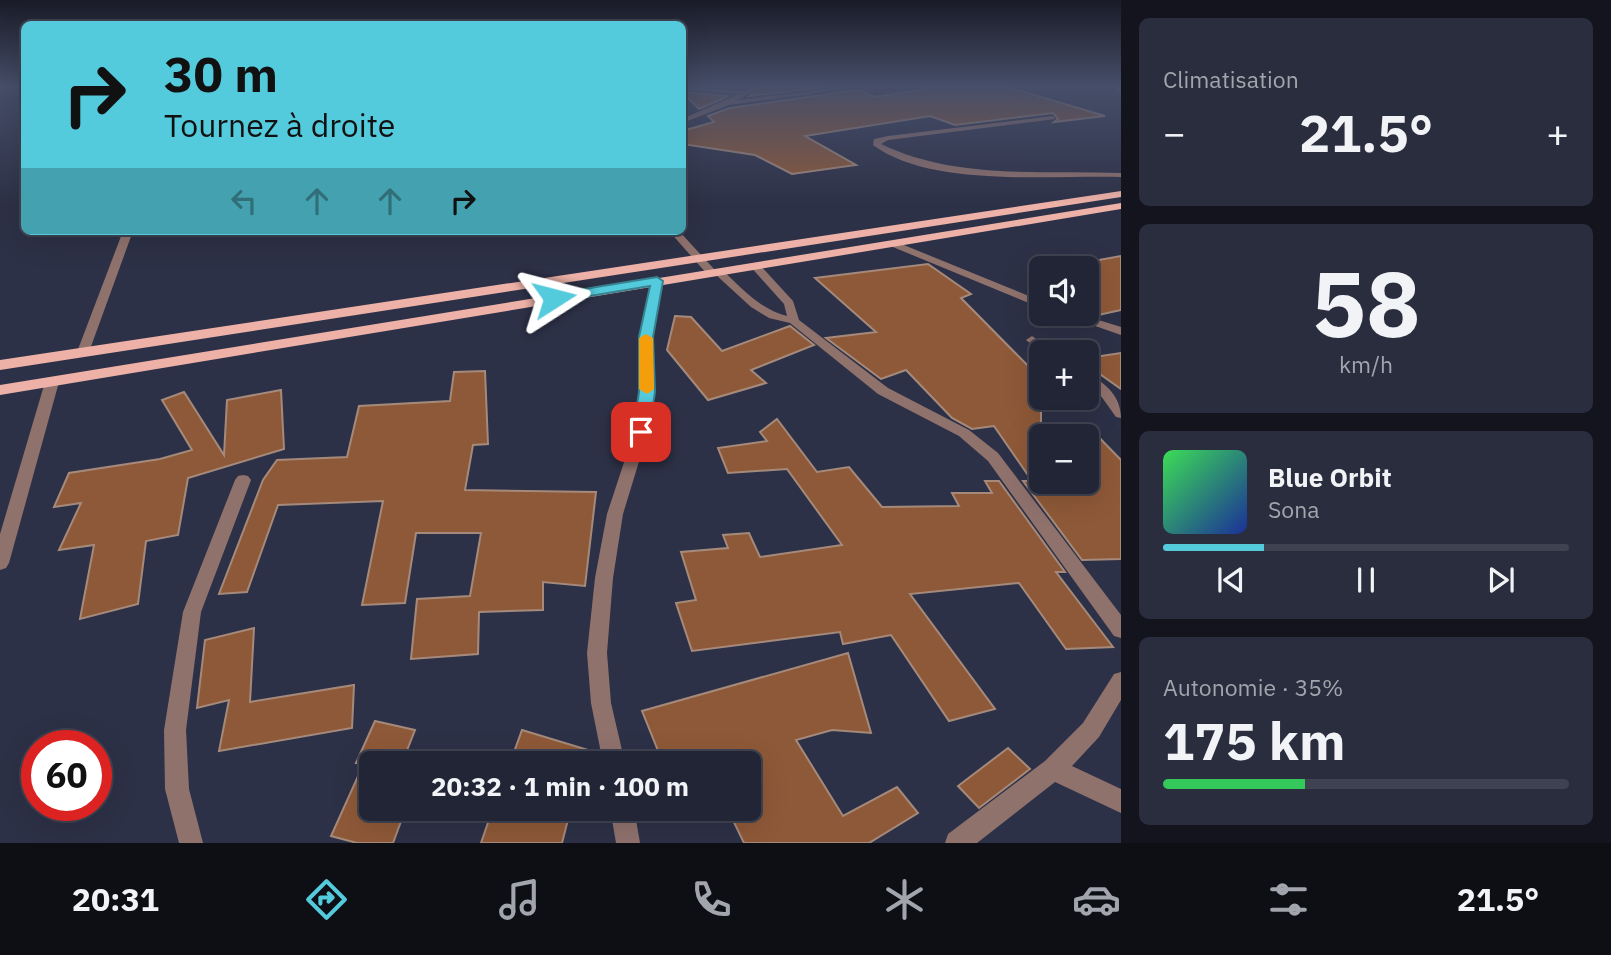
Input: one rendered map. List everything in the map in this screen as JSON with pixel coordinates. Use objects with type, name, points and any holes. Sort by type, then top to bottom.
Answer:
[{"type":"main road","points":[[0,365],[1121,194]]},
{"type":"main road","points":[[0,390],[1121,206]]},
{"type":"street","points":[[984,126],[888,138],[877,141],[877,145],[905,158],[955,169],[1121,175]]},
{"type":"street","points":[[83,352],[127,235]]},
{"type":"street","points":[[677,235],[698,259],[755,305],[773,316],[794,321],[883,391],[980,443],[1121,630]]},
{"type":"street","points":[[891,243],[1029,300]]},
{"type":"street","points":[[754,265],[789,303],[794,321]]},
{"type":"street","points":[[611,751],[601,703],[597,653],[604,578],[615,514],[641,432],[647,392],[646,337],[657,281]]},
{"type":"street","points":[[1099,324],[1121,331]]},
{"type":"street","points":[[0,563],[52,382]]},
{"type":"street","points":[[1099,388],[1121,414]]},
{"type":"street","points":[[191,843],[177,789],[175,730],[192,612],[243,480]]},
{"type":"street","points":[[957,843],[1053,769],[1091,730],[1121,681]]},
{"type":"street","points":[[1053,769],[1121,801]]},
{"type":"street","points":[[624,821],[628,843]]},
{"type":"building","points":[[699,126],[865,126],[805,136],[856,165],[792,174],[755,155],[686,145],[686,130]]},
{"type":"building","points":[[1121,256],[1121,310],[1099,315],[1099,260]]},
{"type":"building","points":[[928,264],[971,294],[961,298],[1029,367],[1029,410],[1041,410],[1041,424],[1029,424],[1029,477],[994,426],[972,429],[952,418],[906,370],[881,379],[826,338],[876,332],[815,278]]},
{"type":"building","points":[[675,316],[691,317],[722,351],[790,326],[814,345],[751,370],[766,383],[708,400],[667,350]]},
{"type":"building","points":[[1121,353],[1121,389],[1099,373],[1099,356]]},
{"type":"building","points":[[485,371],[488,444],[473,445],[465,490],[596,492],[585,586],[543,582],[543,610],[479,612],[478,654],[411,659],[417,599],[470,596],[481,533],[416,533],[405,603],[362,605],[383,501],[278,505],[247,592],[219,594],[263,480],[277,460],[347,457],[359,406],[450,401],[454,372]]},
{"type":"building","points":[[281,390],[284,449],[188,478],[178,535],[146,541],[138,604],[80,619],[94,545],[59,550],[81,503],[54,507],[69,473],[160,459],[192,450],[162,400],[184,392],[224,455],[227,400]]},
{"type":"building","points":[[777,419],[817,472],[849,467],[882,507],[959,506],[952,493],[992,493],[985,481],[999,481],[1065,572],[1056,572],[1113,647],[1066,649],[1019,583],[910,594],[995,709],[949,721],[891,635],[843,644],[840,632],[692,651],[676,603],[696,600],[681,552],[728,548],[723,535],[749,533],[760,557],[842,545],[787,469],[728,473],[718,448],[767,441],[760,432]]},
{"type":"building","points":[[1099,437],[1121,460],[1121,559],[1082,560],[1033,494],[1099,494]]},
{"type":"building","points":[[254,628],[250,702],[354,685],[352,728],[219,751],[229,700],[197,708],[205,640]]},
{"type":"building","points":[[848,653],[871,733],[832,730],[796,740],[843,816],[897,787],[918,813],[869,843],[744,843],[733,821],[761,821],[761,751],[658,751],[642,711]]},
{"type":"building","points":[[375,721],[415,730],[407,751],[361,751]]},
{"type":"building","points":[[522,730],[591,751],[514,751]]},
{"type":"building","points":[[1008,748],[1030,769],[979,808],[958,786]]},
{"type":"building","points":[[359,774],[359,821],[401,821],[393,843],[357,843],[331,836]]},
{"type":"building","points":[[489,821],[568,821],[562,843],[481,843]]},
{"type":"slow traffic","points":[[646,338],[647,389]]},
{"type":"route","points":[[554,298],[657,281],[646,337],[647,392],[641,432]]}]
